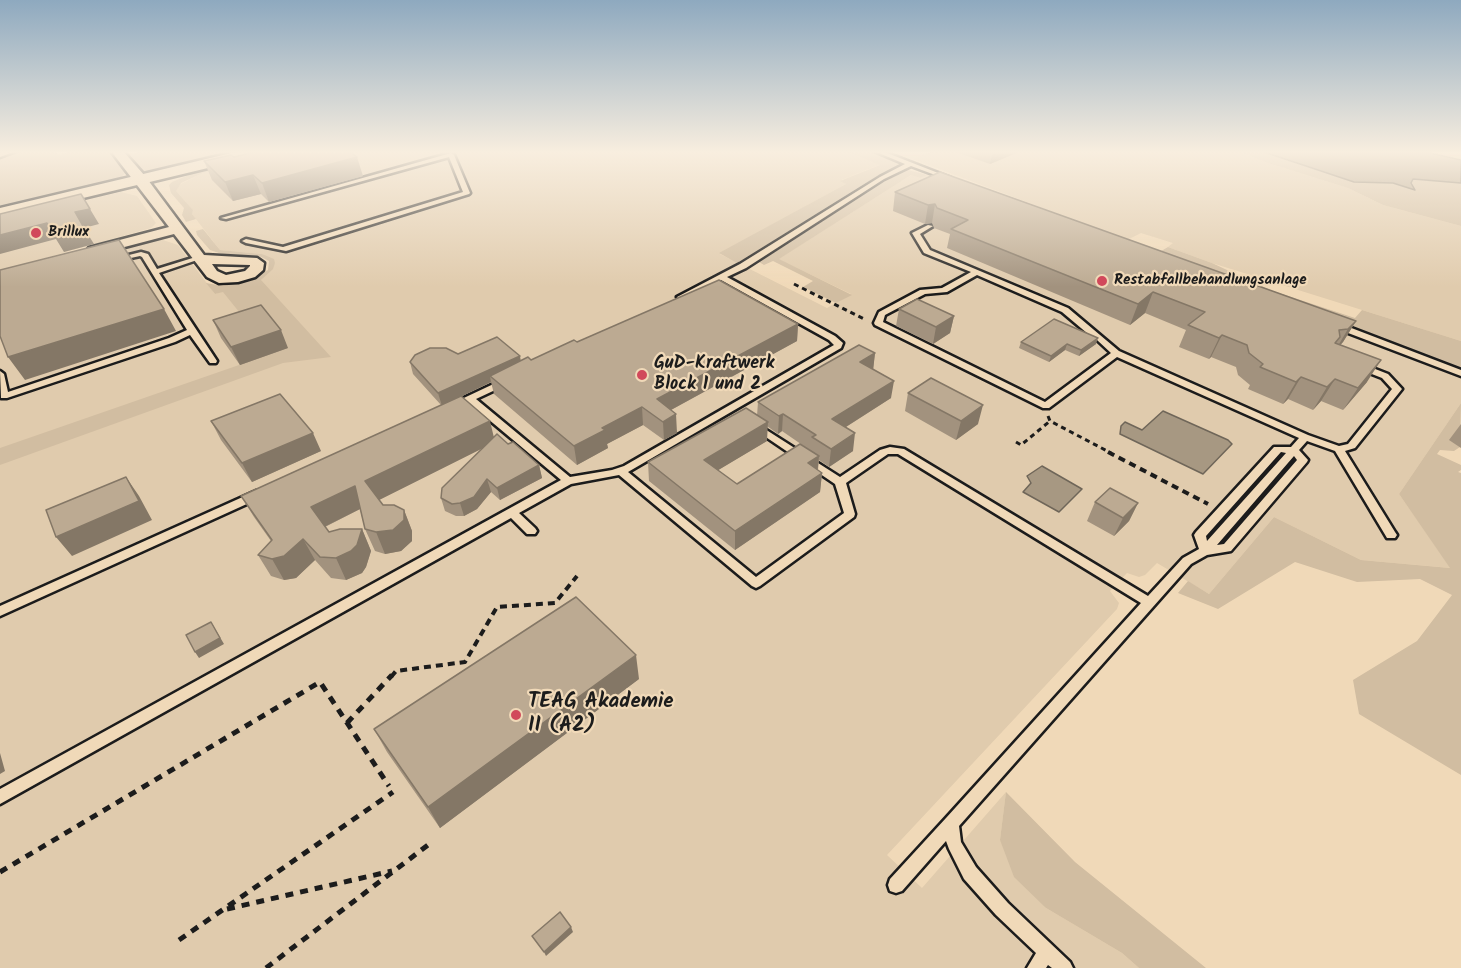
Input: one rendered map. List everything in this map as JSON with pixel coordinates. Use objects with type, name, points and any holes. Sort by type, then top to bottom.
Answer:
[{"type":"main road","points":[[0,213],[72,196]]},
{"type":"street","points":[[153,196],[200,259]]},
{"type":"street","points":[[78,256],[177,229]]},
{"type":"lane","points":[[224,218],[303,196]]},
{"type":"lane","points":[[246,241],[283,249],[457,196]]},
{"type":"lane","points":[[668,303],[743,267],[854,196]]},
{"type":"lane","points":[[930,226],[916,233],[927,250],[1065,310],[1116,353],[1305,437],[1339,448],[1352,446],[1398,389],[1385,376],[1352,364]]},
{"type":"lane","points":[[109,261],[141,254],[213,362]]},
{"type":"lane","points":[[155,272],[200,259]]},
{"type":"lane","points":[[977,272],[944,290],[923,292],[882,314],[878,323],[1046,406],[1116,353]]},
{"type":"lane","points":[[0,797],[568,481],[621,471],[739,415],[833,351],[839,343],[721,278]]},
{"type":"lane","points":[[1327,322],[1461,373]]},
{"type":"lane","points":[[0,374],[4,396],[172,340],[192,330]]},
{"type":"lane","points":[[449,408],[511,379]]},
{"type":"lane","points":[[470,399],[568,481]]},
{"type":"lane","points":[[621,471],[756,583],[850,514],[840,482],[739,415]]},
{"type":"lane","points":[[1294,450],[1305,437]]},
{"type":"lane","points":[[1339,448],[1391,535]]},
{"type":"lane","points":[[896,885],[1187,561],[1204,551],[1227,548],[1303,460],[1294,450],[1278,449],[1200,535],[1204,551]]},
{"type":"lane","points":[[840,482],[884,452],[900,451],[1149,603]]},
{"type":"lane","points":[[0,612],[266,491]]},
{"type":"lane","points":[[512,512],[531,531]]},
{"type":"lane","points":[[951,823],[954,844],[970,873],[1002,909],[1064,968]]},
{"type":"lane","points":[[1036,968],[1046,952]]},
{"type":"path","points":[[794,284],[867,321],[878,323]]},
{"type":"path","points":[[1046,406],[1050,422],[1214,507]]},
{"type":"path","points":[[1016,442],[1021,445],[1050,422]]},
{"type":"path","points":[[347,723],[396,671],[465,662],[497,608],[555,603],[578,576]]},
{"type":"path","points":[[0,872],[320,682],[391,789],[179,940]]},
{"type":"path","points":[[266,968],[428,845]]},
{"type":"path","points":[[223,910],[395,870]]},
{"type":"shaded area","points":[[0,196],[55,196],[0,209]]},
{"type":"shaded area","name":"Brillux","points":[[104,196],[137,196],[156,223],[151,228],[0,271],[0,221]]},
{"type":"shaded area","points":[[174,196],[181,196],[193,210],[192,214],[196,219],[186,222],[182,215],[184,208]]},
{"type":"shaded area","points":[[181,196],[824,196],[720,254],[827,308],[851,294],[778,259],[877,196],[988,196],[1461,378],[1461,403],[1399,494],[1451,568],[1361,560],[1274,517],[1209,594],[1157,563],[1145,575],[1139,577],[1127,573],[1110,591],[1119,603],[1117,609],[887,855],[922,888],[1006,792],[1000,840],[1046,908],[1122,953],[1139,968],[0,968],[0,281],[160,239],[178,245],[215,294],[261,280],[275,263],[262,254],[220,250],[192,214],[193,210]]},
{"type":"shaded area","points":[[824,196],[844,196],[737,263],[719,253]]},
{"type":"shaded area","points":[[862,196],[878,196],[779,259],[852,295],[836,303],[803,287],[813,281],[773,261],[764,265],[759,262]]},
{"type":"shaded area","points":[[1011,196],[1365,196],[1383,205],[1461,226],[1461,341],[1212,263],[1168,247],[1173,243],[1141,233],[1127,240]]},
{"type":"shaded area","points":[[1365,196],[1461,196],[1461,226],[1383,205]]},
{"type":"shaded area","points":[[203,229],[220,250],[262,254],[274,259],[273,269],[261,280],[331,357],[283,363],[0,465],[0,448],[288,348],[244,318],[223,292],[215,294],[206,283],[223,286],[247,281],[268,270],[269,261],[259,256],[222,254],[210,250],[197,235],[196,231]]},
{"type":"shaded area","points":[[1168,247],[1212,263],[1270,290],[1355,318],[1362,310],[1461,341],[1461,370],[1156,254]]},
{"type":"shaded area","points":[[1461,403],[1460,447],[1454,451],[1440,450],[1437,454],[1461,465],[1461,470],[1458,472],[1461,473],[1461,775],[1359,714],[1353,680],[1417,641],[1452,595],[1420,579],[1357,582],[1295,562],[1218,609],[1178,593],[1188,581],[1209,594],[1274,517],[1361,560],[1450,568],[1399,494]]},
{"type":"shaded area","points":[[1163,411],[1228,440],[1232,444],[1203,474],[1120,434],[1121,426],[1125,422],[1142,430]]},
{"type":"shaded area","points":[[1042,466],[1082,489],[1059,512],[1023,492],[1031,483],[1027,476]]},
{"type":"shaded area","points":[[1006,792],[1075,862],[1206,968],[1139,968],[1122,953],[1046,908],[1014,877],[1000,840]]},
{"type":"building","points":[[72,196],[82,196],[90,209],[75,212],[84,228],[54,236],[47,223],[0,235],[0,214]]},
{"type":"building","points":[[906,196],[1007,196],[1356,321],[1348,329],[1339,330],[1340,337],[1335,343],[1381,360],[1358,388],[1335,379],[1327,387],[1301,377],[1296,382],[1260,367],[1263,364],[1249,353],[1247,345],[1222,335],[1219,338],[1188,325],[1205,312],[1153,292],[1138,304],[951,229],[968,220],[937,208],[935,204],[928,205]]},
{"type":"building","points":[[119,240],[164,309],[8,357],[0,336],[0,270]]},
{"type":"building","points":[[719,280],[798,324],[657,399],[676,414],[663,422],[642,407],[574,446],[490,376],[528,357],[531,360],[574,340],[577,342]]},
{"type":"building","points":[[917,299],[954,316],[936,327],[899,309]]},
{"type":"building","points":[[261,305],[281,330],[231,347],[213,320]]},
{"type":"building","points":[[1054,319],[1098,338],[1081,350],[1067,344],[1051,356],[1021,342]]},
{"type":"building","points":[[497,337],[520,356],[438,393],[410,362],[415,355],[430,348],[446,348],[458,354]]},
{"type":"building","points":[[859,345],[875,353],[860,362],[894,381],[832,419],[855,433],[831,449],[812,437],[816,435],[783,414],[779,416],[758,402]]},
{"type":"building","points":[[931,378],[983,405],[961,421],[908,393]]},
{"type":"building","points":[[280,394],[313,433],[242,463],[211,421]]},
{"type":"building","points":[[461,396],[490,421],[365,481],[383,505],[394,505],[404,510],[404,520],[393,530],[376,532],[365,529],[355,486],[311,507],[329,532],[340,529],[362,529],[357,545],[351,551],[336,558],[320,557],[303,539],[284,556],[272,559],[258,555],[272,540],[241,496]]},
{"type":"building","points":[[746,408],[768,422],[704,460],[737,484],[800,444],[819,456],[808,463],[822,473],[735,531],[648,462]]},
{"type":"building","points":[[497,434],[508,444],[513,442],[539,465],[497,488],[487,479],[474,497],[460,503],[452,504],[441,498],[442,488]]},
{"type":"building","points":[[126,477],[139,501],[56,537],[46,510]]},
{"type":"building","points":[[1110,488],[1138,503],[1123,518],[1095,502]]},
{"type":"building","name":"TEAG Akademie II (A2)","points":[[576,597],[636,655],[428,807],[374,729]]},
{"type":"building","points":[[211,622],[220,638],[195,652],[186,635]]},
{"type":"building","points":[[560,912],[571,927],[544,952],[532,936]]},
{"type":"place","name":"Brillux","points":[[36,233]]},
{"type":"place","name":"Restabfallbehandlungsanlage","points":[[1102,281]]},
{"type":"place","name":"GuD-Kraftwerk Block 1 und 2","points":[[642,375]]},
{"type":"place","name":"TEAG Akademie II (A2)","points":[[516,715]]}]
